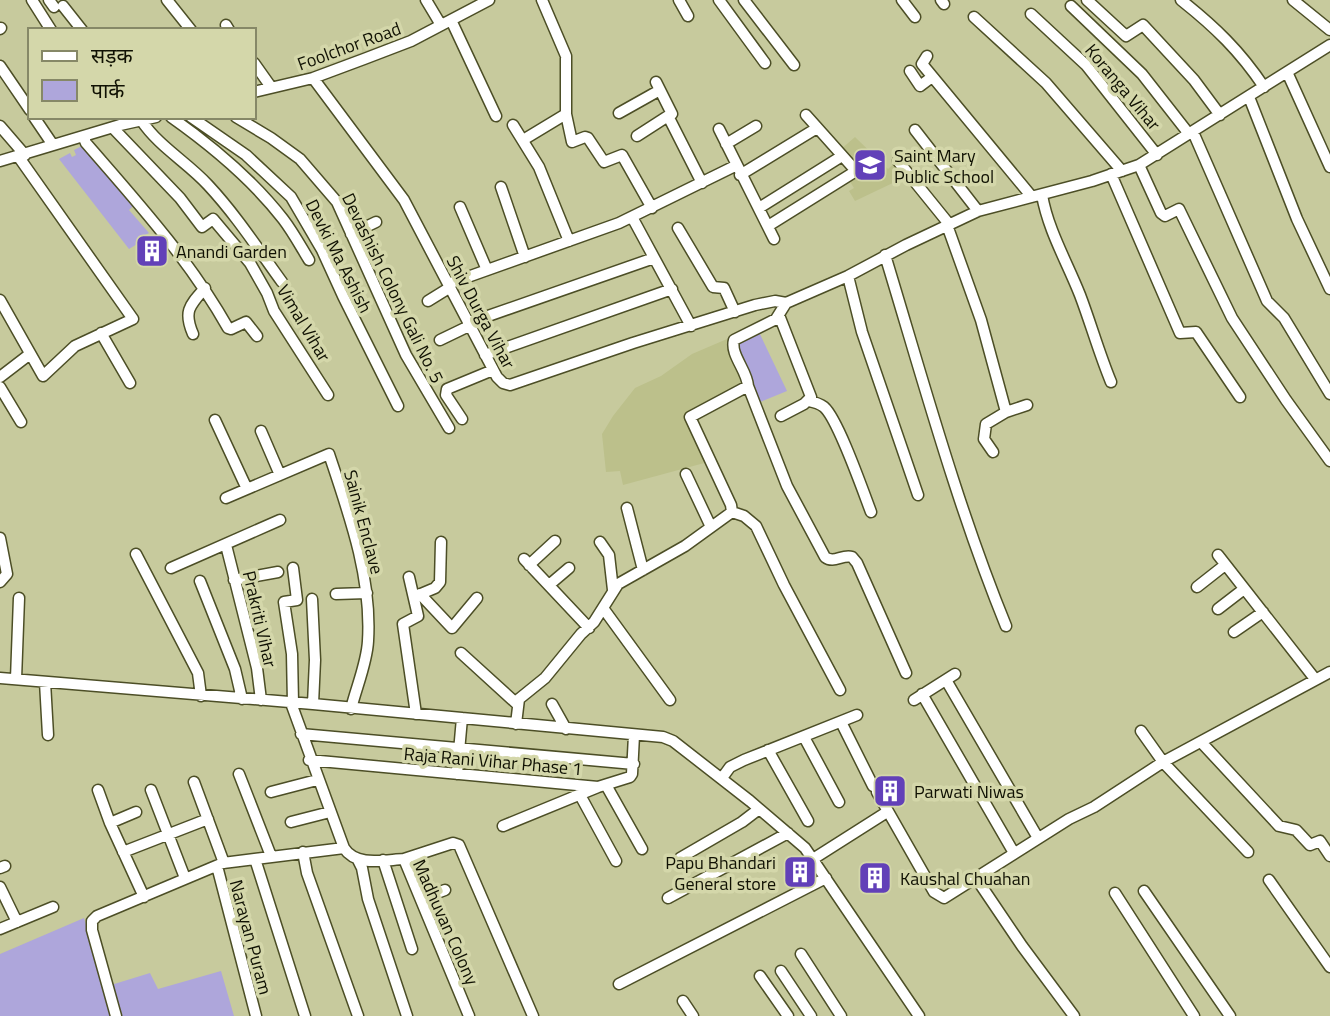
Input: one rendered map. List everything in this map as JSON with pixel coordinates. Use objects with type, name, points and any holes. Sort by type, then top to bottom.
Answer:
[{"type":"street","points":[[167,0],[189,28]]},
{"type":"street","points":[[426,0],[441,25]]},
{"type":"street","name":"Foolchor Road","points":[[256,91],[313,78],[411,41],[489,0]]},
{"type":"street","points":[[542,0],[566,56],[566,114],[572,142],[588,138],[606,162],[622,155],[652,208]]},
{"type":"street","points":[[679,0],[688,16]]},
{"type":"street","points":[[719,0],[765,62]]},
{"type":"street","points":[[744,0],[794,65]]},
{"type":"street","points":[[902,0],[915,17]]},
{"type":"street","points":[[1087,0],[1126,36],[1143,25],[1194,80],[1220,115]]},
{"type":"street","points":[[1181,0],[1224,35],[1246,60],[1264,87]]},
{"type":"street","points":[[1293,0],[1330,30]]},
{"type":"street","points":[[36,2],[50,28]]},
{"type":"street","points":[[55,4],[80,28]]},
{"type":"street","points":[[1072,6],[1142,74],[1191,133],[1267,301],[1278,315],[1284,318],[1330,394]]},
{"type":"street","name":"Koranga Vihar","points":[[1031,14],[1086,65],[1157,155]]},
{"type":"street","points":[[974,17],[1046,83],[1122,171]]},
{"type":"street","points":[[451,20],[496,116]]},
{"type":"street","name":"Shiv Durga Vihar","points":[[313,78],[404,200],[493,370],[503,383],[510,386],[633,343],[735,312],[775,300],[786,303],[848,276],[885,255],[978,211],[1139,165],[1330,45]]},
{"type":"street","points":[[926,56],[922,64],[932,78],[1037,196],[1081,298],[1111,382]]},
{"type":"street","points":[[0,65],[28,107]]},
{"type":"street","points":[[256,66],[271,87]]},
{"type":"street","points":[[910,71],[920,86],[932,78]]},
{"type":"street","points":[[1287,72],[1330,167]]},
{"type":"street","points":[[619,113],[658,86],[672,114],[637,136]]},
{"type":"street","points":[[1249,97],[1297,219],[1330,289]]},
{"type":"street","points":[[523,140],[566,114]]},
{"type":"street","points":[[768,226],[856,171],[806,115]]},
{"type":"street","points":[[668,116],[702,183]]},
{"type":"street","points":[[35,119],[53,145]]},
{"type":"street","points":[[0,161],[116,123],[143,119],[151,134],[207,184],[282,282]]},
{"type":"street","points":[[174,119],[226,159],[261,194],[284,220],[309,260]]},
{"type":"street","name":"Devki Ma Ashish","points":[[194,119],[246,155],[291,197],[322,250],[398,406]]},
{"type":"street","name":"Devashish Colony Gali No. 5","points":[[239,119],[300,159],[337,202],[406,355],[449,428]]},
{"type":"street","name":"Vimal Vihar","points":[[116,123],[202,226],[213,219],[250,263],[274,311],[328,395]]},
{"type":"street","points":[[513,125],[539,167],[569,241]]},
{"type":"street","points":[[0,126],[133,319],[75,346],[43,376],[0,300]]},
{"type":"street","points":[[726,144],[756,126]]},
{"type":"street","points":[[428,301],[449,286],[487,270],[632,217],[702,183],[738,171],[817,128]]},
{"type":"street","points":[[719,130],[774,239]]},
{"type":"street","points":[[915,130],[978,211]]},
{"type":"street","points":[[83,136],[86,143],[160,227],[205,288],[228,328],[246,322],[257,336]]},
{"type":"street","points":[[759,208],[842,156]]},
{"type":"street","points":[[898,161],[948,224],[981,320],[1006,412]]},
{"type":"street","points":[[1139,165],[1161,213],[1165,216],[1179,209],[1232,318],[1286,400],[1330,460]]},
{"type":"street","points":[[1111,174],[1180,333],[1196,332],[1240,397]]},
{"type":"street","points":[[501,187],[525,257]]},
{"type":"street","points":[[460,207],[487,270]]},
{"type":"street","points":[[632,217],[691,326]]},
{"type":"street","points":[[351,234],[376,222]]},
{"type":"street","points":[[678,228],[713,287],[724,288],[735,312]]},
{"type":"street","points":[[885,255],[979,560],[1006,626]]},
{"type":"street","points":[[440,340],[468,324],[654,258]]},
{"type":"street","points":[[848,276],[862,332],[918,495]]},
{"type":"street","points":[[193,334],[187,316],[190,307],[205,288]]},
{"type":"street","points":[[485,355],[672,289]]},
{"type":"street","points":[[786,303],[779,315],[808,390],[809,401]]},
{"type":"street","points":[[779,315],[738,336],[732,342],[787,486],[825,557],[834,560],[847,555],[857,563],[906,673]]},
{"type":"street","points":[[101,333],[130,383]]},
{"type":"street","points":[[0,377],[30,354]]},
{"type":"street","points":[[462,419],[446,395],[447,389],[493,370]]},
{"type":"street","points":[[732,512],[690,417],[748,386]]},
{"type":"street","points":[[0,387],[21,422]]},
{"type":"street","points":[[782,415],[809,401],[827,410],[841,436],[871,512]]},
{"type":"street","points":[[993,452],[984,439],[986,424],[1006,412],[1027,405]]},
{"type":"street","points":[[215,420],[247,489]]},
{"type":"street","points":[[261,431],[280,475]]},
{"type":"street","name":"Sainik Enclave","points":[[226,498],[329,454],[356,540],[367,593],[368,644],[351,709]]},
{"type":"street","points":[[686,474],[710,527]]},
{"type":"street","points":[[627,508],[643,570]]},
{"type":"street","points":[[516,724],[517,704],[522,696],[545,678],[589,628],[618,584],[678,550],[732,512]]},
{"type":"street","points":[[732,512],[744,516],[756,526],[840,691]]},
{"type":"street","points":[[171,568],[280,520]]},
{"type":"street","points":[[0,538],[7,574],[0,582]]},
{"type":"street","points":[[555,541],[526,562],[589,628]]},
{"type":"street","points":[[417,595],[435,588],[440,582],[441,542]]},
{"type":"street","points":[[600,542],[609,555],[613,590]]},
{"type":"street","name":"Prakriti Vihar","points":[[226,545],[257,668],[261,700]]},
{"type":"street","points":[[136,554],[198,673],[201,696]]},
{"type":"street","points":[[1218,555],[1315,679]]},
{"type":"street","points":[[1197,587],[1225,565]]},
{"type":"street","points":[[293,568],[297,600],[284,602],[292,654],[292,703],[317,780],[344,848],[362,867],[368,899],[407,1016]]},
{"type":"street","points":[[549,585],[569,568]]},
{"type":"street","points":[[234,580],[278,572]]},
{"type":"street","points":[[409,578],[417,595],[452,628],[477,597]]},
{"type":"street","points":[[200,581],[234,669],[242,699]]},
{"type":"street","points":[[1218,609],[1244,589]]},
{"type":"street","points":[[336,594],[367,593]]},
{"type":"street","points":[[416,714],[403,624],[418,616],[417,595]]},
{"type":"street","points":[[16,679],[19,598]]},
{"type":"street","points":[[312,599],[315,660],[313,704]]},
{"type":"street","points":[[603,608],[670,700]]},
{"type":"street","points":[[1234,632],[1263,612]]},
{"type":"street","points":[[461,653],[517,704]]},
{"type":"street","points":[[841,722],[887,812],[938,896],[944,898],[1163,762],[1330,672]]},
{"type":"street","points":[[1014,853],[918,697],[951,677],[1038,838]]},
{"type":"street","points":[[0,678],[663,737],[724,775],[813,859],[919,1016]]},
{"type":"street","points":[[45,682],[48,735]]},
{"type":"street","points":[[552,704],[566,729]]},
{"type":"street","points":[[724,775],[730,767],[857,715]]},
{"type":"street","points":[[457,774],[461,718]]},
{"type":"street","points":[[1141,731],[1163,762],[1248,852]]},
{"type":"street","points":[[301,734],[634,764],[635,735]]},
{"type":"street","points":[[804,737],[839,802]]},
{"type":"street","points":[[1201,742],[1279,826],[1296,830],[1310,845],[1320,841],[1329,854]]},
{"type":"street","points":[[768,750],[808,821]]},
{"type":"street","name":"Raja Rani Vihar Phase 1","points":[[310,760],[602,786],[630,777],[634,764]]},
{"type":"street","points":[[239,774],[271,856]]},
{"type":"street","points":[[271,792],[317,780]]},
{"type":"street","name":"Narayan Puram","points":[[194,782],[208,819],[220,864],[256,1016]]},
{"type":"street","points":[[503,826],[602,786],[642,849]]},
{"type":"street","points":[[98,790],[144,897]]},
{"type":"street","points":[[151,790],[185,878]]},
{"type":"street","points":[[580,795],[616,861]]},
{"type":"street","points":[[680,858],[759,809]]},
{"type":"street","points":[[110,823],[136,811]]},
{"type":"street","points":[[813,859],[887,812]]},
{"type":"street","points":[[291,822],[330,813]]},
{"type":"street","points":[[123,852],[208,819]]},
{"type":"street","points":[[668,898],[788,833]]},
{"type":"street","points":[[404,859],[453,843],[459,845],[533,1016]]},
{"type":"street","points":[[116,1016],[92,930],[92,921],[97,916],[220,864],[344,848]]},
{"type":"street","points":[[303,852],[307,873],[358,1016]]},
{"type":"street","points":[[255,859],[304,1016]]},
{"type":"street","name":"Madhuvan Colony","points":[[358,860],[404,859],[469,1016]]},
{"type":"street","points":[[383,860],[412,949]]},
{"type":"street","points":[[619,984],[826,878]]},
{"type":"street","points":[[976,878],[1074,1016]]},
{"type":"street","points":[[1269,880],[1330,967]]},
{"type":"street","points":[[0,887],[17,922]]},
{"type":"street","points":[[421,900],[445,890]]},
{"type":"street","points":[[1144,891],[1230,1016]]},
{"type":"street","points":[[1115,893],[1194,1016]]},
{"type":"street","points":[[0,929],[52,906]]},
{"type":"street","points":[[801,954],[841,1016]]},
{"type":"street","points":[[781,971],[811,1016]]},
{"type":"street","points":[[761,976],[788,1016]]},
{"type":"street","points":[[683,1001],[693,1016]]},
{"type":"shaded area","name":"Saint Mary Public School","points":[[855,137],[888,169],[896,162],[906,176],[899,182],[855,201],[849,191],[854,188],[849,180],[860,171],[840,150]]},
{"type":"shaded area","points":[[727,339],[745,381],[743,387],[686,417],[708,462],[623,485],[620,471],[606,472],[602,434],[635,388],[661,376],[692,354]]},
{"type":"green space","points":[[84,145],[136,203],[129,210],[149,233],[145,235],[147,238],[129,249],[59,159],[70,153],[72,157],[76,155],[74,150]]},
{"type":"green space","points":[[758,330],[787,391],[758,403],[752,390],[752,379],[735,346],[740,338]]},
{"type":"green space","points":[[84,918],[112,1016],[0,1016],[0,954]]},
{"type":"green space","points":[[221,971],[234,1016],[121,1016],[111,985],[150,973],[158,989]]},
{"type":"place","name":"Saint Mary Public School","points":[[870,165]]},
{"type":"place","name":"Anandi Garden","points":[[152,251]]},
{"type":"place","name":"Parwati Niwas","points":[[890,791]]},
{"type":"place","name":"Papu Bhandari General store","points":[[800,872]]},
{"type":"place","name":"Kaushal Chuahan","points":[[875,878]]}]
